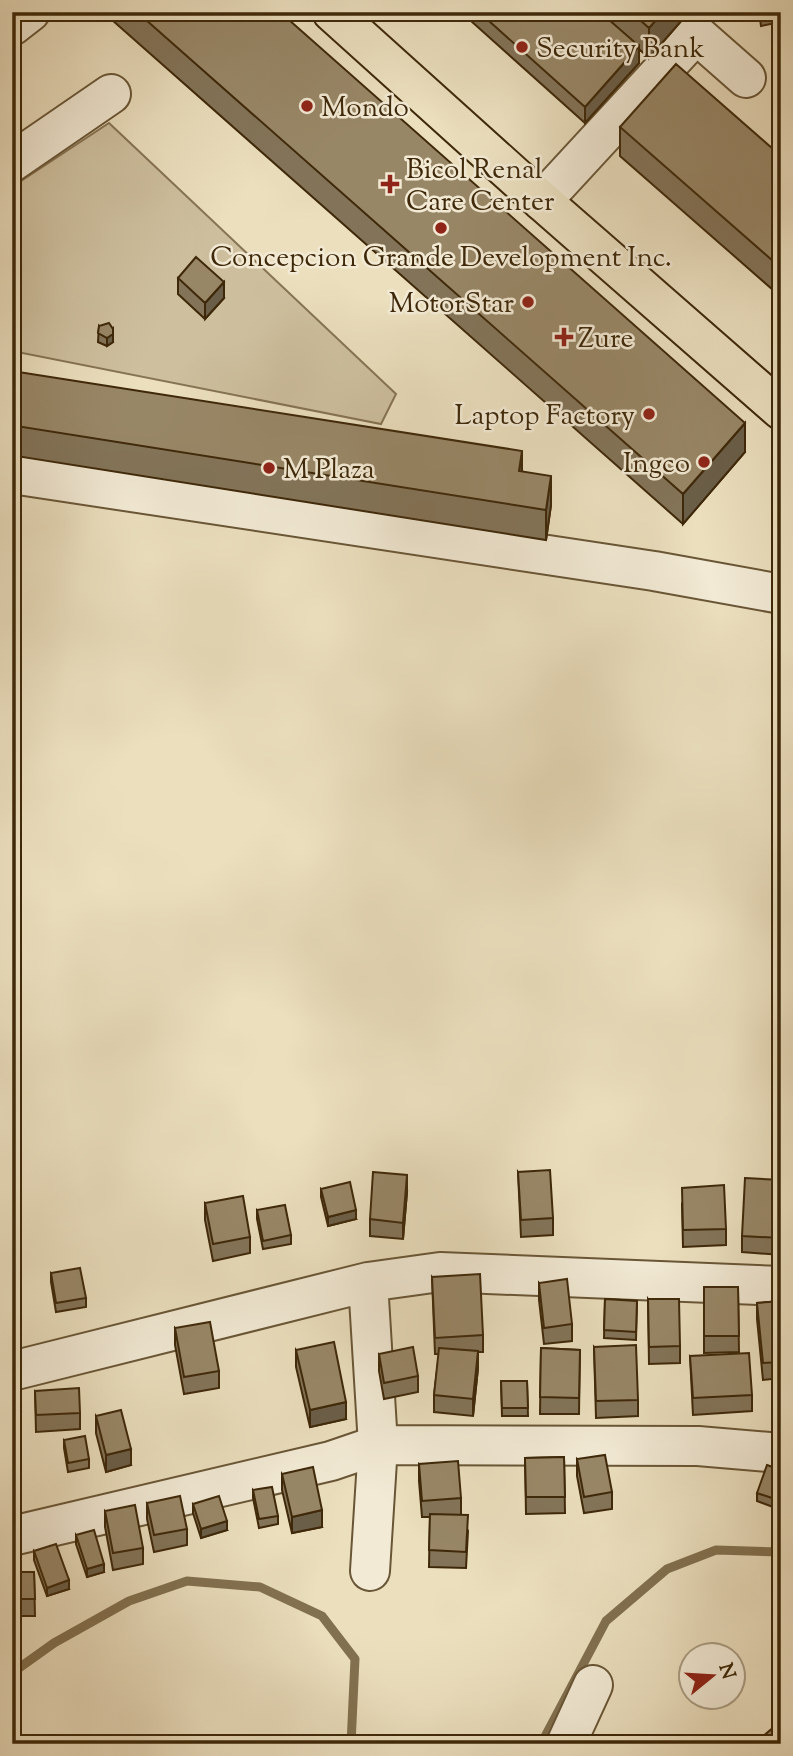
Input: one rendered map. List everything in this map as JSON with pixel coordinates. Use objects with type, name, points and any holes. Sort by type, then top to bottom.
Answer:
[{"type":"main road","points":[[332,12],[542,201],[781,410]]},
{"type":"street","points":[[12,26],[30,12]]},
{"type":"street","points":[[542,201],[696,34],[746,78]]},
{"type":"street","points":[[12,162],[111,94]]},
{"type":"street","points":[[12,474],[654,570],[781,594]]},
{"type":"street","points":[[12,1371],[368,1282],[440,1272],[781,1286]]},
{"type":"street","points":[[368,1282],[378,1446],[370,1571]]},
{"type":"street","points":[[12,1536],[331,1461],[378,1446],[698,1446],[781,1453]]},
{"type":"street","points":[[566,1744],[593,1685]]},
{"type":"shaded area","points":[[109,123],[396,394],[381,424],[12,351],[12,187]]},
{"type":"building","points":[[137,12],[280,12],[745,423],[683,494]]},
{"type":"building","points":[[479,12],[600,12],[639,46],[585,107]]},
{"type":"building","points":[[631,12],[663,12],[649,28]]},
{"type":"building","points":[[676,64],[781,156],[781,268],[620,127]]},
{"type":"building","points":[[196,257],[224,282],[205,303],[178,278]]},
{"type":"building","points":[[109,323],[113,334],[107,338],[98,333],[99,326]]},
{"type":"building","points":[[12,371],[522,451],[519,471],[551,476],[546,510],[16,426],[21,391],[12,390]]},
{"type":"building","points":[[550,1170],[553,1218],[521,1220],[518,1172]]},
{"type":"building","points":[[373,1172],[407,1175],[403,1223],[370,1219]]},
{"type":"building","points":[[745,1178],[781,1180],[781,1238],[742,1236]]},
{"type":"building","points":[[350,1182],[356,1210],[328,1217],[321,1189]]},
{"type":"building","points":[[724,1185],[726,1229],[683,1230],[682,1188]]},
{"type":"building","points":[[243,1196],[250,1237],[213,1244],[205,1203]]},
{"type":"building","points":[[285,1205],[291,1235],[263,1241],[257,1210]]},
{"type":"building","points":[[80,1268],[86,1298],[56,1303],[51,1273]]},
{"type":"building","points":[[480,1274],[483,1335],[435,1338],[432,1277]]},
{"type":"building","points":[[567,1279],[572,1324],[544,1328],[539,1283]]},
{"type":"building","points":[[704,1287],[738,1287],[739,1336],[704,1336]]},
{"type":"building","points":[[605,1299],[637,1301],[636,1332],[604,1330]]},
{"type":"building","points":[[648,1299],[679,1299],[680,1346],[649,1347]]},
{"type":"building","points":[[781,1301],[781,1362],[763,1363],[757,1303]]},
{"type":"building","points":[[210,1322],[219,1371],[184,1377],[175,1328]]},
{"type":"building","points":[[334,1342],[346,1402],[310,1410],[296,1350]]},
{"type":"building","points":[[636,1345],[638,1400],[596,1401],[594,1347]]},
{"type":"building","points":[[413,1347],[418,1376],[384,1383],[379,1354]]},
{"type":"building","points":[[439,1348],[478,1351],[473,1399],[434,1395]]},
{"type":"building","points":[[541,1348],[580,1350],[579,1398],[540,1397]]},
{"type":"building","points":[[749,1353],[752,1395],[693,1398],[690,1356]]},
{"type":"building","points":[[501,1381],[527,1381],[528,1408],[502,1408]]},
{"type":"building","points":[[12,1386],[21,1411],[12,1414]]},
{"type":"building","points":[[79,1388],[80,1413],[36,1415],[35,1391]]},
{"type":"building","points":[[121,1410],[131,1449],[106,1455],[96,1416]]},
{"type":"building","points":[[85,1436],[89,1459],[68,1463],[64,1440]]},
{"type":"building","points":[[605,1455],[612,1492],[584,1497],[577,1459]]},
{"type":"building","points":[[564,1457],[565,1497],[526,1497],[525,1458]]},
{"type":"building","points":[[458,1461],[461,1498],[422,1501],[419,1464]]},
{"type":"building","points":[[767,1465],[781,1470],[781,1501],[757,1493]]},
{"type":"building","points":[[313,1467],[322,1510],[292,1517],[282,1474]]},
{"type":"building","points":[[272,1487],[278,1516],[259,1519],[253,1490]]},
{"type":"building","points":[[180,1496],[187,1529],[154,1535],[147,1503]]},
{"type":"building","points":[[219,1496],[227,1521],[201,1529],[193,1504]]},
{"type":"building","points":[[135,1505],[143,1548],[113,1553],[105,1511]]},
{"type":"building","points":[[430,1514],[468,1515],[466,1552],[429,1550]]},
{"type":"building","points":[[94,1530],[104,1564],[87,1569],[76,1535]]},
{"type":"building","points":[[56,1544],[69,1580],[47,1588],[34,1551]]},
{"type":"building","points":[[12,1572],[34,1572],[35,1599],[12,1599]]},
{"type":"building","points":[[781,1721],[781,1744],[766,1744],[761,1738]]},
{"type":"waterway","points":[[541,1744],[606,1621],[667,1569],[716,1550],[781,1552]]},
{"type":"waterway","points":[[12,1673],[54,1643],[129,1601],[187,1581],[260,1587],[322,1616],[355,1659],[351,1744]]},
{"type":"place","name":"Security Bank","points":[[522,47]]},
{"type":"place","name":"Mondo","points":[[307,106]]},
{"type":"place","name":"Bicol Renal Care Center","points":[[390,184]]},
{"type":"place","name":"Concepcion Grande Development Inc.","points":[[441,228]]},
{"type":"place","name":"MotorStar","points":[[528,302]]},
{"type":"place","name":"Zure","points":[[564,337]]},
{"type":"place","name":"Laptop Factory","points":[[649,414]]},
{"type":"place","name":"Ingco","points":[[704,462]]},
{"type":"place","name":"M Plaza","points":[[269,468]]}]
